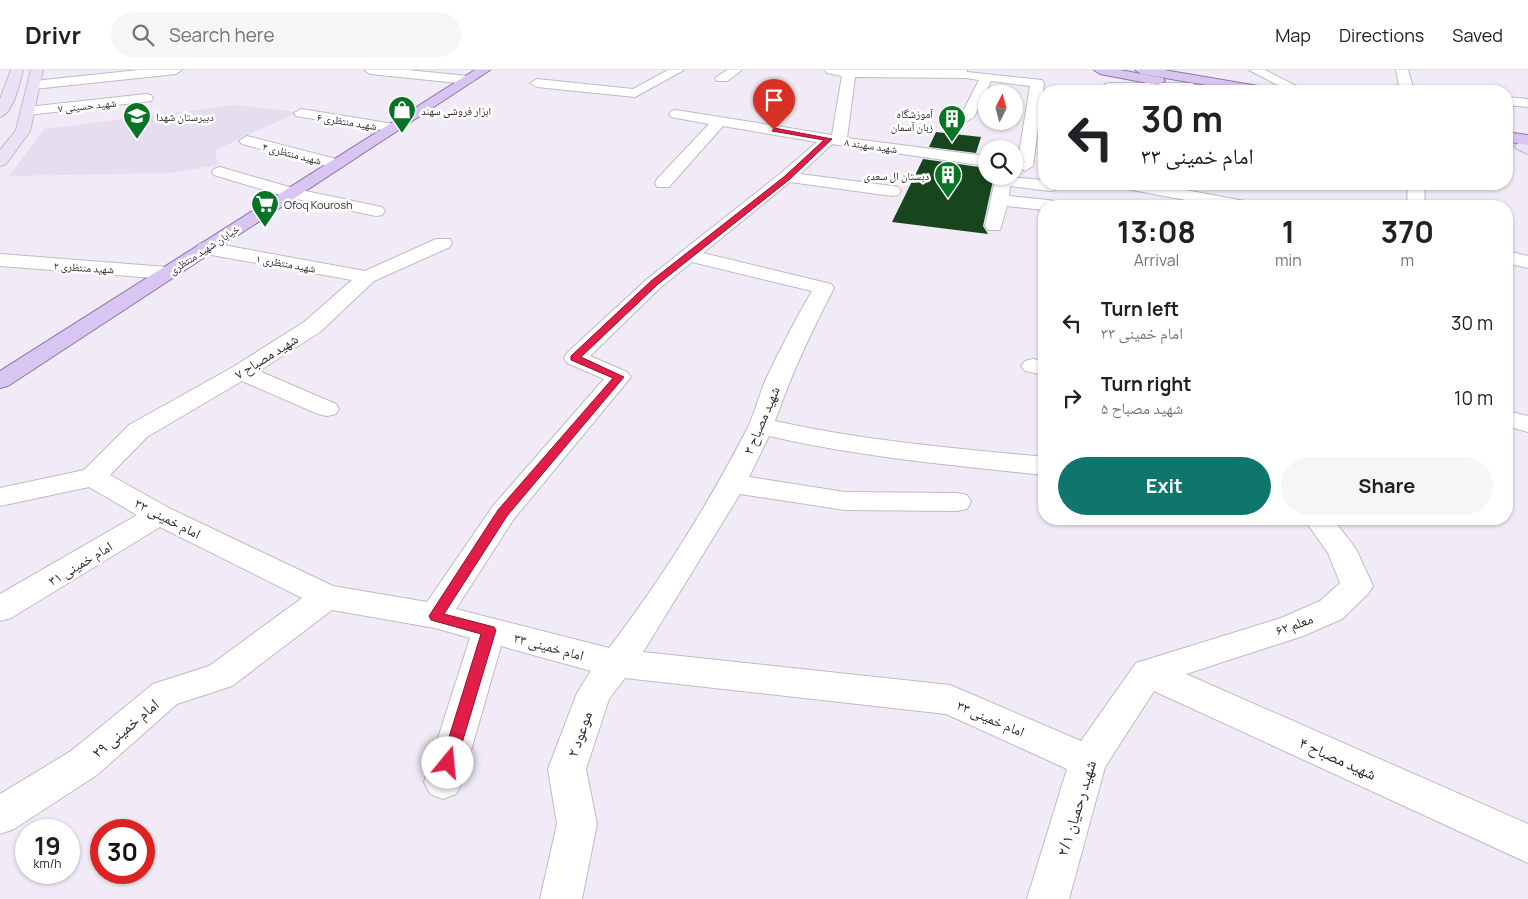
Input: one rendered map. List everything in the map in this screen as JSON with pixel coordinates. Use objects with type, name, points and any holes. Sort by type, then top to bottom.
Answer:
[{"type":"main road","points":[[0,113],[11,91],[17,70]]},
{"type":"main road","points":[[0,161],[25,122],[37,70]]},
{"type":"main road","name":"خیابان شهید منتظری","points":[[0,380],[484,70]]},
{"type":"main road","points":[[1100,70],[1181,85]]},
{"type":"main road","points":[[1141,70],[1229,85]]},
{"type":"main road","points":[[4,131],[25,122]]},
{"type":"street","points":[[34,85],[176,70]]},
{"type":"street","points":[[370,70],[468,80]]},
{"type":"street","points":[[537,83],[635,93],[678,70]]},
{"type":"street","points":[[722,78],[736,70]]},
{"type":"street","points":[[831,70],[849,73],[961,72],[1037,83],[1023,147]]},
{"type":"street","points":[[1255,70],[1286,85]]},
{"type":"street","points":[[1402,71],[1406,85]]},
{"type":"street","points":[[526,92],[556,72]]},
{"type":"street","points":[[435,616],[502,513],[619,377],[575,358],[654,283],[690,256],[751,204],[834,140],[849,73]]},
{"type":"street","points":[[967,117],[986,76]]},
{"type":"street","name":"شهید حسینی ۷","points":[[25,122],[146,98]]},
{"type":"street","points":[[1513,102],[1528,103]]},
{"type":"street","name":"شهید منتظری ۶","points":[[301,114],[394,128]]},
{"type":"street","name":"شهید سهبند ۸","points":[[676,114],[834,140],[978,160]]},
{"type":"street","points":[[664,183],[720,121]]},
{"type":"street","name":"شهید منتظری ۴","points":[[246,141],[338,164]]},
{"type":"street","points":[[1023,166],[1038,168]]},
{"type":"street","points":[[220,172],[293,193],[376,211]]},
{"type":"street","points":[[787,177],[892,191]]},
{"type":"street","points":[[1023,181],[1038,184]]},
{"type":"street","points":[[994,226],[1002,185]]},
{"type":"street","points":[[1158,190],[1210,200]]},
{"type":"street","points":[[999,200],[1038,204]]},
{"type":"street","name":"شهید مصباح ۷","points":[[93,477],[138,431],[241,372],[312,327],[367,277],[443,243]]},
{"type":"street","name":"شهید منتظری ۱","points":[[206,248],[367,277]]},
{"type":"street","name":"شهید مصباح ۳","points":[[614,664],[644,626],[732,484],[761,426],[777,381],[824,288],[690,256]]},
{"type":"street","points":[[1513,259],[1528,262]]},
{"type":"street","name":"شهید منتظری ۲","points":[[0,260],[167,273]]},
{"type":"street","points":[[241,372],[327,409]]},
{"type":"street","points":[[1513,420],[1528,424]]},
{"type":"street","points":[[761,426],[823,440],[887,450],[1038,465]]},
{"type":"street","points":[[0,498],[93,477]]},
{"type":"street","name":"امام خمینی ۳۳","points":[[93,477],[159,515],[327,597],[435,616],[614,664],[950,700],[1088,761]]},
{"type":"street","points":[[732,484],[844,501],[957,502]]},
{"type":"street","name":"امام خمینی ۳۱","points":[[0,609],[159,515]]},
{"type":"street","name":"معلم ۶۲","points":[[1148,673],[1291,627],[1331,610],[1357,586],[1341,549],[1323,525]]},
{"type":"street","name":"امام خمینی ۲۹","points":[[0,816],[84,763],[166,694],[220,676],[327,597]]},
{"type":"street","points":[[443,782],[489,630]]},
{"type":"street","name":"موعود ۲","points":[[561,899],[577,824],[567,770],[594,693],[614,664]]},
{"type":"street","name":"شهید رحمیان ۲/۱","points":[[1048,899],[1088,761],[1148,673]]},
{"type":"street","name":"شهید مصباح ۴","points":[[1148,673],[1528,844]]},
{"type":"shaded area","name":"دبیرستان شهدا","points":[[235,105],[299,112],[215,150],[218,165],[171,173],[9,176],[44,129]]},
{"type":"building","name":"آموزشگاه زبان آسمان","points":[[936,132],[981,137],[978,140],[976,153],[929,147]]},
{"type":"building","name":"دبستان ال سعدی","points":[[923,159],[978,167],[978,185],[992,185],[983,226],[988,234],[892,222]]},
{"type":"place","name":"ابزار فروشی سهند","points":[[402,134]]},
{"type":"place","name":"دبیرستان شهدا","points":[[137,140]]},
{"type":"place","name":"آموزشگاه زبان آسمان","points":[[952,143]]},
{"type":"place","name":"دبستان ال سعدی","points":[[948,199]]},
{"type":"place","name":"Ofoq Kourosh","points":[[265,228]]},
{"type":"route","points":[[448,763],[489,630],[435,616],[502,513],[619,377],[575,358],[654,283],[703,246],[751,204],[787,177],[816,153],[828,139],[774,130]]}]
